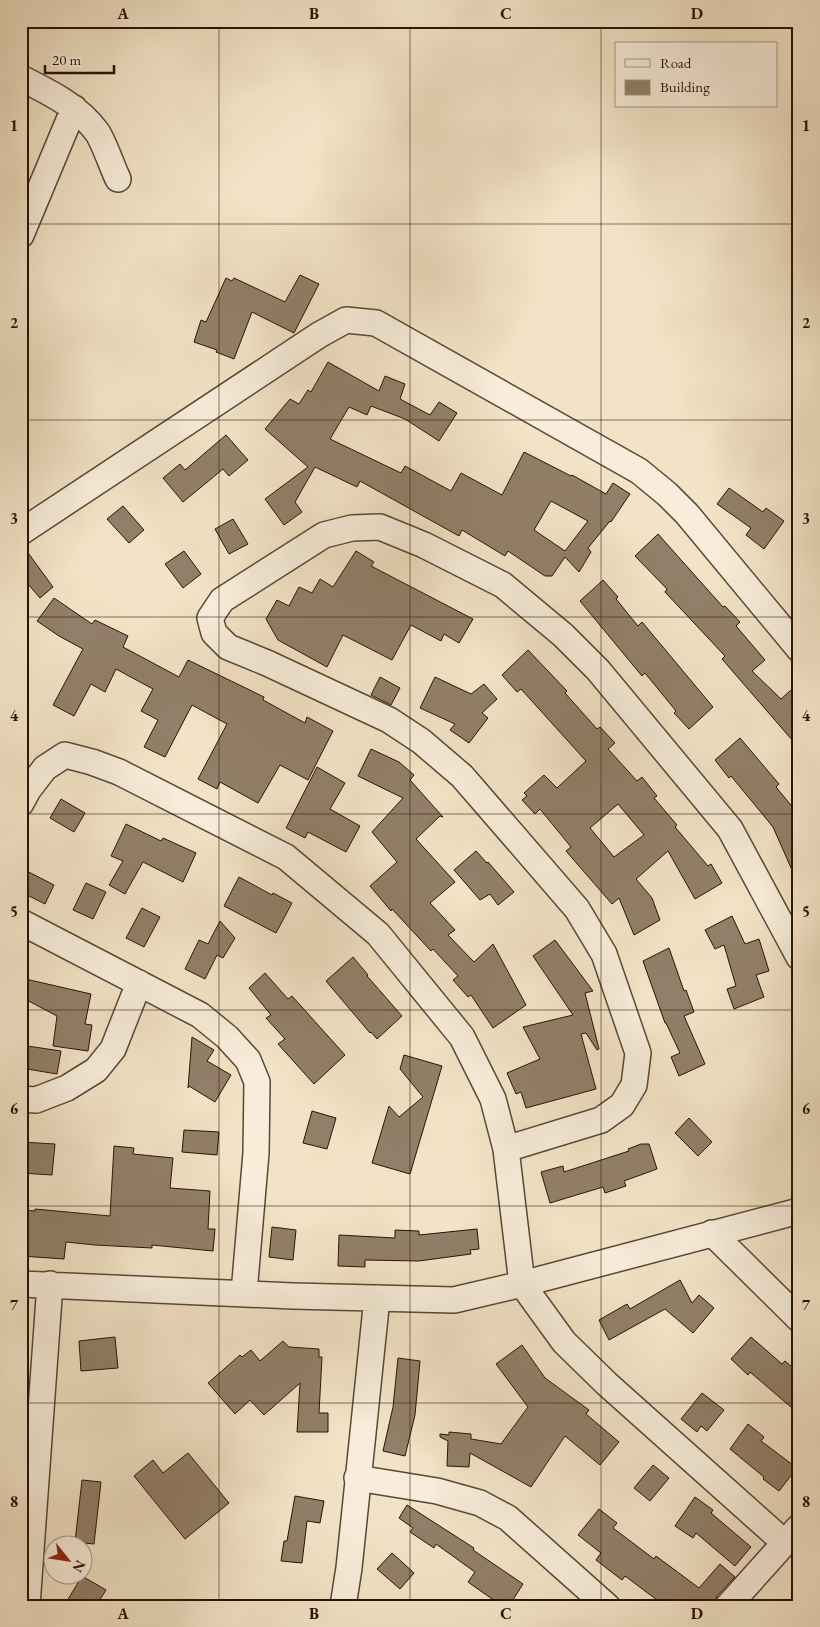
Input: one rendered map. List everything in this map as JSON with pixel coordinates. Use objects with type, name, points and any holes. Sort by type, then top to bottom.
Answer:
[{"type":"street","points":[[21,78],[56,96],[74,108],[98,132],[118,179]]},
{"type":"street","points":[[21,235],[74,108]]},
{"type":"street","points":[[21,532],[319,335],[346,320],[376,322],[639,471],[667,494],[687,514],[799,650]]},
{"type":"street","points":[[506,1150],[600,1120],[622,1105],[634,1085],[638,1053],[604,954],[577,908],[462,776],[421,740],[389,720],[267,663],[228,647],[214,632],[210,618],[222,600],[324,535],[352,528],[380,527],[424,545],[503,585],[563,635],[598,670],[730,829],[799,957]]},
{"type":"street","points":[[21,803],[28,790],[45,768],[66,755],[92,762],[119,772],[286,857],[378,934],[462,1037],[493,1099],[506,1150],[522,1284],[564,1342],[607,1384],[792,1535],[728,1606]]},
{"type":"street","points":[[21,922],[200,1015],[227,1037],[248,1060],[257,1082],[256,1153],[244,1293]]},
{"type":"street","points":[[21,1099],[36,1100],[67,1088],[96,1070],[113,1049],[139,983]]},
{"type":"street","points":[[21,1284],[454,1300],[799,1211]]},
{"type":"street","points":[[712,1233],[799,1319]]},
{"type":"street","points":[[27,1606],[50,1284]]},
{"type":"street","points":[[345,1605],[376,1298]]},
{"type":"street","points":[[357,1478],[437,1491],[480,1503],[508,1518],[607,1606]]},
{"type":"building","points":[[300,275],[319,284],[294,333],[252,312],[234,359],[216,352],[217,350],[194,342],[201,320],[206,322],[226,278],[232,281],[234,278],[285,302]]},
{"type":"building","points":[[328,362],[379,391],[385,376],[405,384],[400,399],[430,415],[439,402],[457,413],[439,441],[405,419],[371,406],[367,415],[349,407],[330,439],[401,473],[405,466],[451,491],[461,473],[502,495],[524,452],[606,494],[613,483],[630,494],[611,522],[588,548],[591,552],[579,572],[565,557],[552,576],[545,576],[508,551],[505,556],[462,530],[459,536],[360,481],[357,487],[315,467],[295,502],[302,512],[284,525],[265,499],[308,467],[265,429],[290,399],[299,404],[308,390],[311,392]],"holes":[[[551,501],[588,521],[565,551],[534,530]]]},
{"type":"building","points":[[226,435],[248,460],[229,476],[223,469],[183,502],[163,478],[180,464],[185,470]]},
{"type":"building","points":[[729,488],[763,512],[766,508],[784,521],[764,549],[746,535],[751,528],[717,504]]},
{"type":"building","points":[[123,506],[144,530],[129,543],[107,519]]},
{"type":"building","points":[[233,519],[248,544],[229,554],[215,529]]},
{"type":"building","points":[[658,534],[723,607],[725,606],[740,622],[736,626],[765,660],[752,671],[781,699],[799,683],[799,748],[722,659],[725,656],[665,592],[667,589],[635,556]]},
{"type":"building","points":[[21,546],[23,546],[53,587],[40,598],[21,576]]},
{"type":"building","points":[[184,551],[201,574],[183,588],[165,564]]},
{"type":"building","points":[[356,551],[374,562],[371,566],[473,619],[459,643],[444,634],[441,641],[411,625],[392,660],[343,635],[327,667],[278,640],[266,619],[277,600],[289,606],[299,587],[312,593],[320,579],[333,587]]},
{"type":"building","points":[[603,580],[618,597],[616,599],[638,626],[642,622],[713,707],[689,729],[674,713],[676,711],[645,673],[642,676],[580,601]]},
{"type":"building","points":[[54,598],[92,624],[95,620],[128,636],[123,647],[179,677],[188,660],[264,697],[263,700],[305,723],[307,717],[333,731],[308,780],[280,765],[258,803],[220,782],[217,789],[198,779],[227,724],[192,705],[165,757],[144,747],[158,720],[141,711],[153,689],[116,669],[105,692],[91,684],[74,716],[53,705],[83,649],[37,621]]},
{"type":"building","points":[[528,650],[567,691],[565,693],[597,729],[600,727],[615,743],[608,749],[637,781],[642,777],[657,796],[654,798],[677,825],[675,827],[708,866],[711,864],[722,883],[695,899],[668,851],[636,879],[652,898],[660,920],[634,935],[619,898],[612,904],[566,851],[571,847],[540,809],[535,814],[522,800],[527,796],[524,793],[544,775],[557,788],[586,761],[521,689],[517,692],[502,675]],"holes":[[[618,804],[644,835],[614,857],[590,828]]]},
{"type":"building","points":[[380,677],[400,688],[391,705],[371,695]]},
{"type":"building","points":[[435,677],[471,694],[484,684],[497,699],[482,713],[488,718],[469,743],[450,730],[455,724],[420,708]]},
{"type":"building","points":[[740,738],[779,784],[776,787],[799,815],[799,886],[773,827],[731,776],[729,778],[715,760]]},
{"type":"building","points":[[371,749],[399,762],[414,775],[410,780],[443,817],[440,816],[416,839],[455,882],[430,903],[455,930],[448,935],[474,962],[493,944],[526,1005],[493,1028],[471,995],[468,997],[453,980],[458,976],[433,949],[431,951],[392,909],[391,911],[370,886],[397,862],[372,832],[403,798],[358,776]]},
{"type":"building","points":[[317,767],[345,783],[330,809],[360,826],[346,852],[308,832],[305,838],[286,828]]},
{"type":"building","points":[[61,799],[85,813],[74,832],[50,818]]},
{"type":"building","points":[[126,824],[161,841],[163,838],[196,853],[183,882],[143,862],[125,894],[109,885],[123,861],[111,856]]},
{"type":"building","points":[[476,851],[514,892],[498,905],[490,894],[480,900],[454,870]]},
{"type":"building","points":[[21,868],[54,885],[45,904],[21,892]]},
{"type":"building","points":[[239,877],[272,895],[273,893],[292,903],[276,933],[224,906]]},
{"type":"building","points":[[86,883],[106,892],[93,919],[73,910]]},
{"type":"building","points":[[142,908],[160,917],[144,947],[126,938]]},
{"type":"building","points":[[732,916],[745,944],[759,939],[769,971],[756,975],[764,997],[734,1009],[727,989],[736,986],[724,945],[715,949],[705,930]]},
{"type":"building","points":[[220,921],[235,938],[223,958],[217,955],[205,979],[185,969],[199,940],[208,944]]},
{"type":"building","points":[[555,940],[593,991],[585,993],[599,1049],[597,1050],[586,1033],[581,1034],[596,1089],[526,1108],[521,1092],[516,1094],[507,1073],[540,1059],[523,1027],[573,1015],[533,956]]},
{"type":"building","points":[[669,948],[684,991],[686,990],[694,1012],[684,1016],[705,1064],[679,1076],[671,1057],[680,1053],[665,1023],[643,961]]},
{"type":"building","points":[[353,957],[402,1016],[377,1039],[326,981]]},
{"type":"building","points":[[265,973],[288,999],[292,996],[345,1055],[314,1084],[278,1044],[285,1039],[266,1018],[271,1015],[249,988]]},
{"type":"building","points":[[21,978],[91,994],[85,1024],[92,1025],[88,1051],[53,1046],[57,1016],[21,997]]},
{"type":"building","points":[[192,1037],[214,1050],[207,1061],[231,1075],[215,1102],[189,1086],[188,1088]]},
{"type":"building","points":[[21,1045],[61,1051],[57,1074],[21,1068]]},
{"type":"building","points":[[404,1055],[442,1066],[410,1174],[372,1163],[389,1106],[399,1117],[423,1097],[400,1069]]},
{"type":"building","points":[[312,1111],[336,1118],[327,1149],[303,1143]]},
{"type":"building","points":[[689,1118],[712,1142],[698,1156],[675,1133]]},
{"type":"building","points":[[184,1130],[219,1132],[217,1155],[182,1152]]},
{"type":"building","points":[[21,1142],[55,1144],[52,1175],[21,1173]]},
{"type":"building","points":[[641,1144],[649,1144],[657,1169],[624,1181],[626,1186],[605,1193],[603,1187],[550,1203],[541,1172],[563,1166],[564,1172],[629,1151],[628,1149]]},
{"type":"building","points":[[114,1146],[134,1148],[133,1154],[173,1158],[170,1188],[210,1191],[208,1229],[215,1229],[213,1251],[152,1245],[152,1248],[66,1242],[64,1259],[21,1256],[21,1210],[35,1211],[35,1209],[110,1216]]},
{"type":"building","points":[[272,1227],[296,1230],[293,1260],[269,1257]]},
{"type":"building","points":[[477,1229],[479,1249],[470,1250],[471,1254],[419,1261],[365,1260],[365,1267],[338,1266],[339,1235],[395,1238],[395,1230],[419,1231],[419,1235]]},
{"type":"building","points":[[680,1280],[692,1303],[699,1295],[714,1308],[693,1333],[665,1309],[609,1340],[599,1320],[627,1304],[630,1309]]},
{"type":"building","points":[[115,1337],[118,1368],[81,1371],[79,1341]]},
{"type":"building","points":[[751,1337],[782,1364],[785,1361],[799,1373],[799,1414],[750,1372],[748,1375],[731,1359]]},
{"type":"building","points":[[283,1341],[289,1347],[319,1349],[319,1357],[322,1357],[319,1413],[328,1413],[328,1432],[297,1432],[300,1383],[264,1415],[250,1400],[235,1414],[208,1383],[240,1355],[242,1357],[251,1350],[260,1361]]},
{"type":"building","points":[[522,1345],[545,1378],[589,1410],[586,1414],[619,1442],[600,1465],[565,1436],[531,1487],[470,1453],[469,1467],[447,1466],[448,1441],[440,1437],[440,1434],[449,1435],[449,1432],[471,1434],[471,1439],[501,1444],[528,1407],[496,1364]]},
{"type":"building","points":[[398,1358],[420,1361],[415,1415],[405,1456],[383,1451],[393,1407]]},
{"type":"building","points":[[702,1393],[724,1410],[707,1431],[701,1426],[697,1432],[681,1419]]},
{"type":"building","points":[[748,1424],[764,1437],[761,1441],[797,1468],[779,1491],[730,1449]]},
{"type":"building","points":[[188,1453],[229,1503],[185,1539],[134,1476],[153,1460],[163,1473]]},
{"type":"building","points":[[653,1465],[669,1478],[650,1501],[634,1488]]},
{"type":"building","points":[[82,1480],[101,1482],[94,1544],[92,1544],[92,1534],[76,1534]]},
{"type":"building","points":[[295,1496],[324,1501],[320,1523],[307,1521],[302,1563],[281,1561],[284,1541],[287,1541]]},
{"type":"building","points":[[695,1497],[713,1510],[711,1513],[751,1547],[735,1566],[696,1533],[693,1538],[675,1526]]},
{"type":"building","points":[[407,1505],[474,1548],[473,1550],[523,1584],[509,1606],[502,1606],[468,1582],[475,1572],[436,1544],[434,1548],[410,1532],[413,1528],[399,1518]]},
{"type":"building","points":[[599,1509],[617,1523],[613,1528],[654,1559],[656,1556],[699,1588],[720,1564],[735,1577],[717,1596],[714,1606],[665,1606],[625,1576],[622,1580],[596,1560],[601,1553],[578,1535]]},
{"type":"building","points":[[392,1553],[414,1573],[400,1589],[377,1569]]},
{"type":"building","points":[[92,1582],[106,1590],[96,1606],[64,1606],[77,1584],[92,1584]]}]
